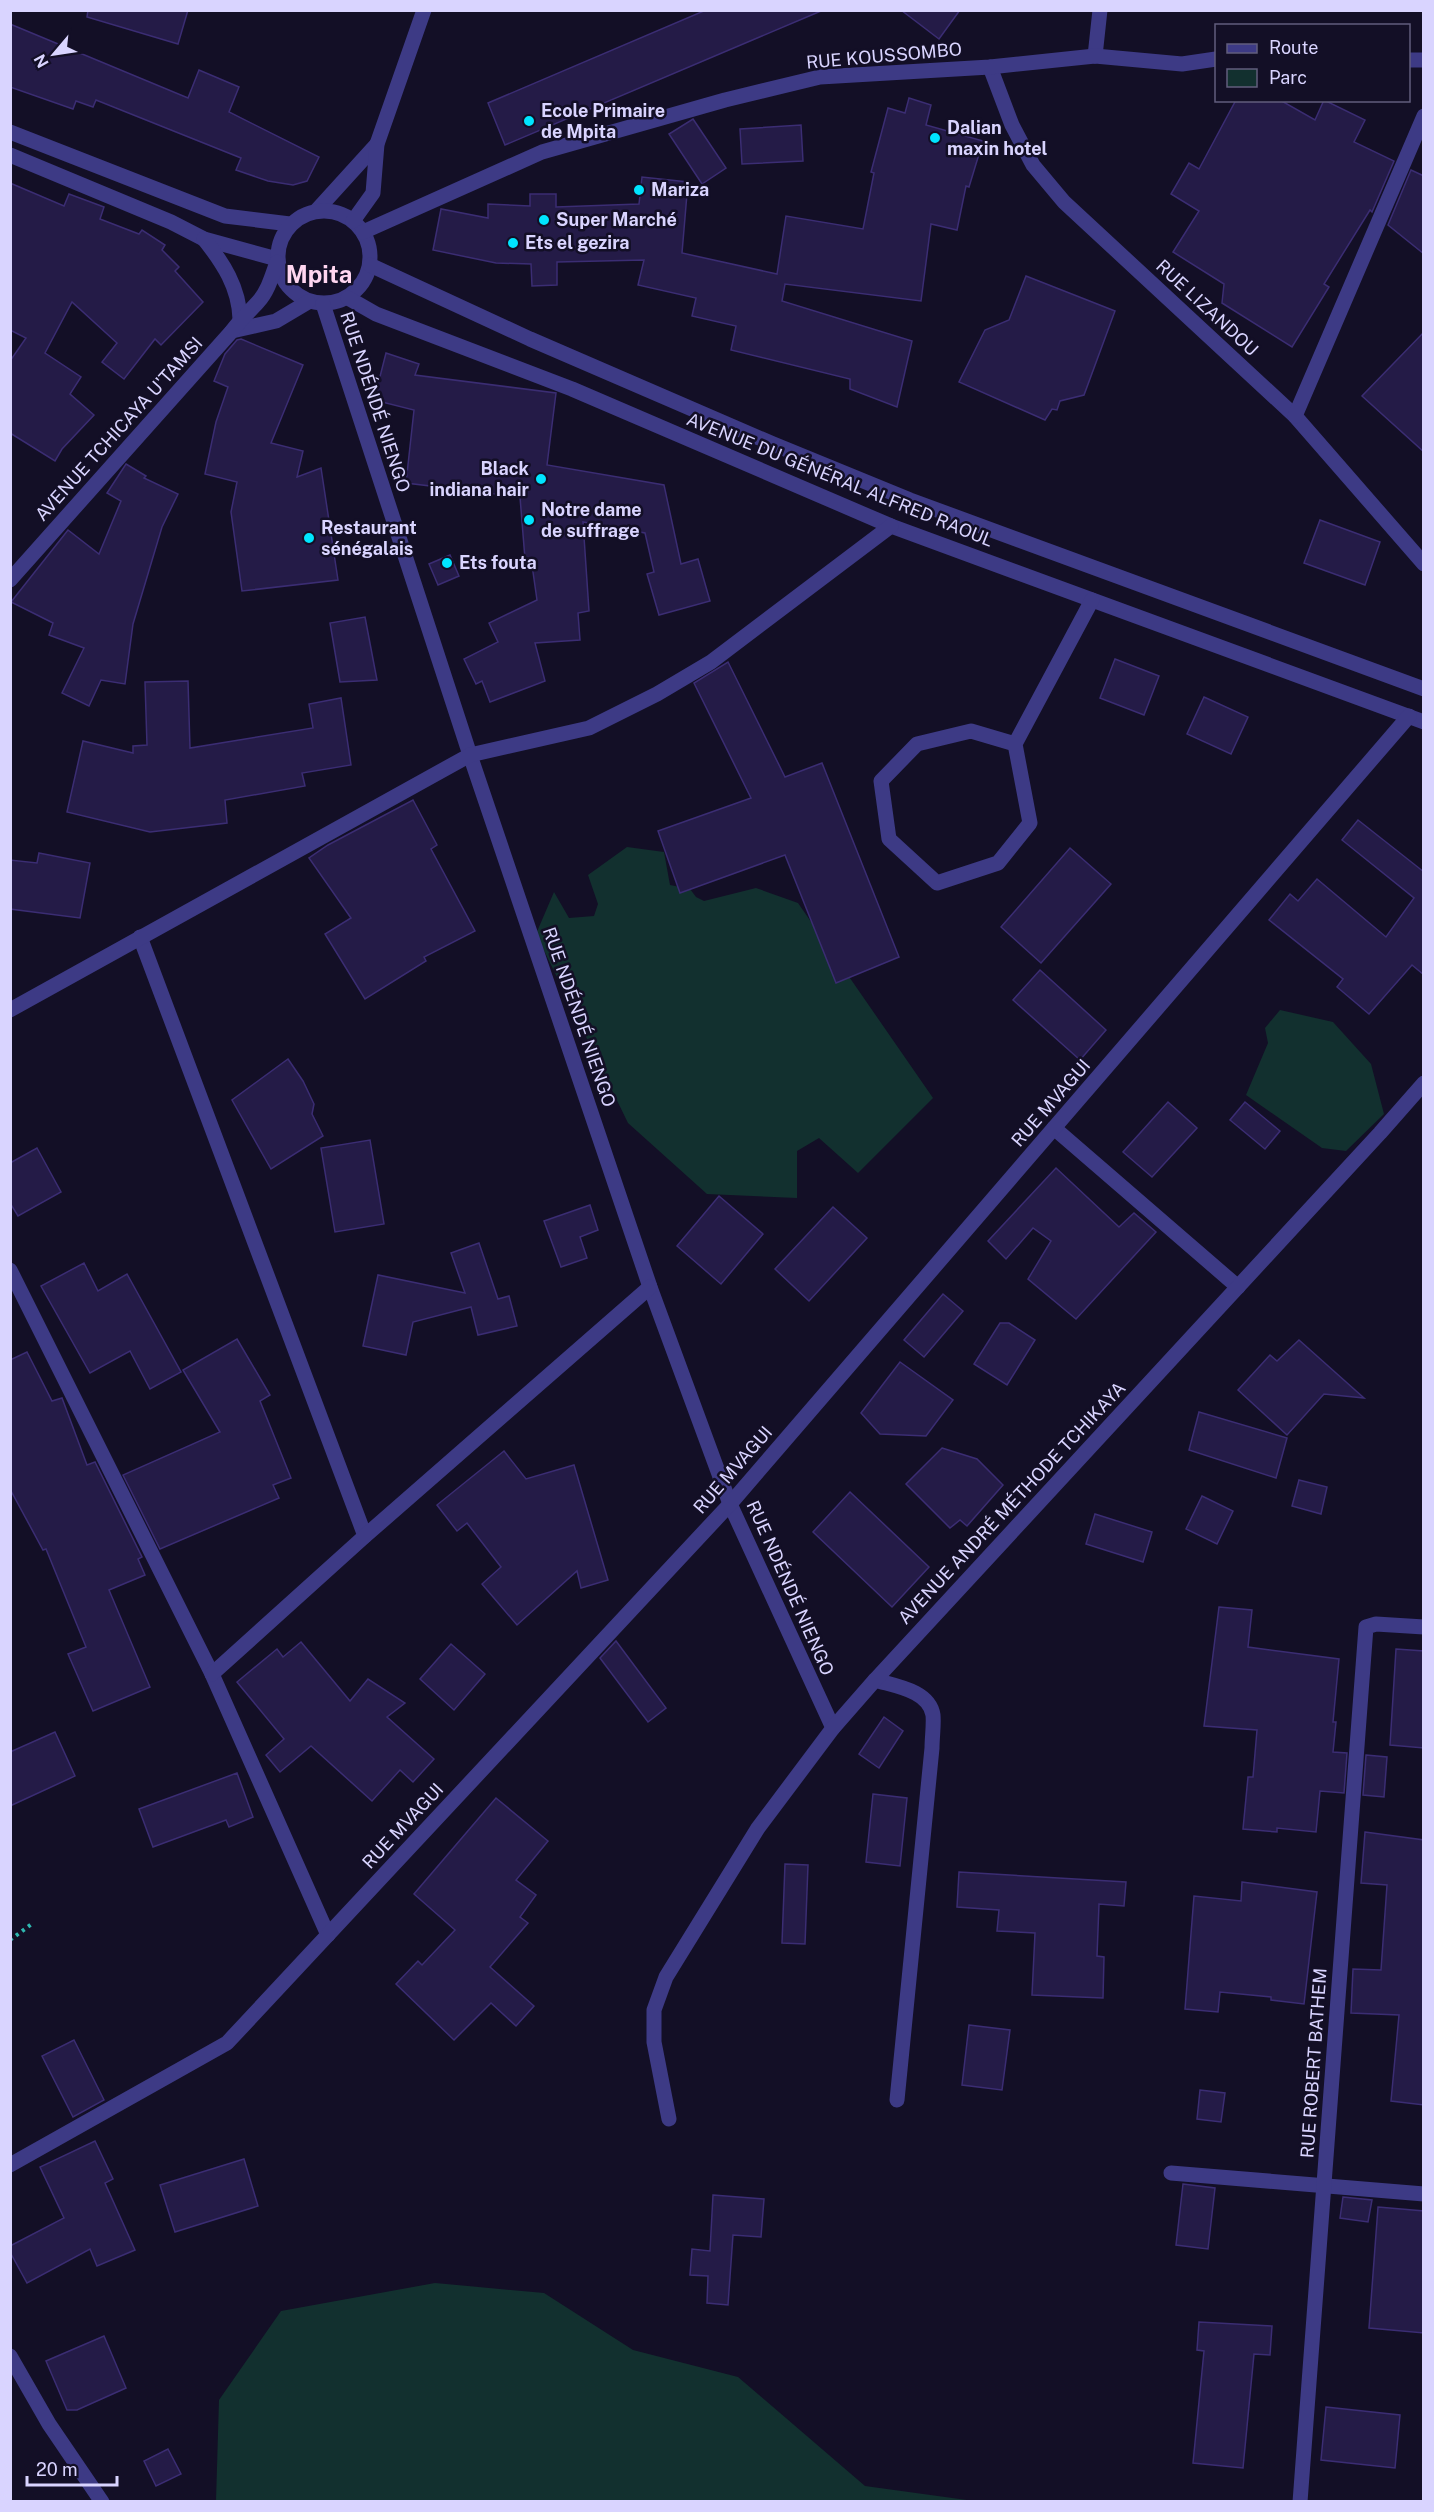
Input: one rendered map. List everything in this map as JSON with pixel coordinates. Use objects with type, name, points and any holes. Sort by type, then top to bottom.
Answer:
[{"type":"street","points":[[358,227],[373,193],[377,144],[424,10]]},
{"type":"street","points":[[1095,56],[1100,10]]},
{"type":"street","name":"RUE KOUSSOMBO","points":[[358,227],[542,152],[725,100],[820,77],[990,67],[1095,56],[1182,64],[1215,59]]},
{"type":"street","name":"RUE LIZANDOU","points":[[990,67],[1012,125],[1033,165],[1064,202],[1294,416],[1424,564]]},
{"type":"street","points":[[1294,416],[1424,116]]},
{"type":"street","points":[[10,132],[225,216],[290,224]]},
{"type":"street","points":[[317,210],[377,144]]},
{"type":"street","points":[[10,154],[171,222],[204,239],[277,260]]},
{"type":"street","points":[[204,239],[226,267],[240,303],[236,325],[276,321],[315,303],[336,303],[348,298],[366,278],[370,265],[369,248],[358,227],[336,212],[317,210],[303,215],[290,224],[280,240],[277,260],[287,286],[315,303]]},
{"type":"street","name":"AVENUE TCHICAYA U'TAMSI","points":[[10,580],[259,301],[268,287],[277,260]]},
{"type":"street","name":"AVENUE DU GÉNÉRAL ALFRED RAOUL","points":[[370,265],[530,339],[910,500],[1424,689]]},
{"type":"street","name":"AVENUE DU GÉNÉRAL ALFRED RAOUL","points":[[348,298],[376,314],[572,389],[891,526],[1424,722]]},
{"type":"street","name":"RUE NDÉNDÉ NIENGO","points":[[315,303],[650,1287],[730,1504],[833,1728]]},
{"type":"street","points":[[10,1010],[470,755],[589,728],[657,694],[711,662],[891,526]]},
{"type":"street","points":[[1015,744],[971,731],[917,744],[881,781],[889,839],[937,884],[998,863],[1030,823],[1015,744],[1092,600]]},
{"type":"street","name":"RUE MVAGUI","points":[[10,2165],[227,2043],[730,1504],[1409,716]]},
{"type":"street","points":[[140,938],[365,1536]]},
{"type":"street","name":"AVENUE ANDRÉ MÉTHODE TCHIKAYA","points":[[669,2119],[654,2042],[654,2010],[666,1977],[758,1828],[833,1728],[875,1680],[1424,1083]]},
{"type":"street","points":[[1054,1128],[1238,1287]]},
{"type":"street","points":[[10,1270],[212,1674],[328,1935]]},
{"type":"street","points":[[212,1674],[365,1536],[650,1287]]},
{"type":"street","name":"RUE ROBERT BATHEM","points":[[1300,2502],[1366,1627],[1376,1624],[1424,1627]]},
{"type":"street","points":[[875,1680],[915,1693],[930,1706],[933,1715],[932,1748],[897,2100]]},
{"type":"street","points":[[1171,2173],[1424,2194]]},
{"type":"street","points":[[10,2356],[49,2424],[102,2502]]},
{"type":"path","points":[[10,1940],[33,1923]]},
{"type":"green space","points":[[627,847],[664,852],[670,885],[690,889],[696,897],[704,901],[756,888],[798,903],[933,1098],[858,1173],[819,1138],[797,1151],[797,1198],[707,1194],[628,1123],[536,934],[554,892],[569,918],[594,916],[598,904],[588,875]]},
{"type":"green space","points":[[1280,1010],[1333,1022],[1371,1064],[1384,1114],[1346,1151],[1322,1148],[1246,1095],[1268,1043],[1265,1028]]},
{"type":"green space","points":[[435,2283],[544,2293],[633,2350],[738,2377],[865,2486],[974,2501],[216,2501],[219,2400],[281,2311]]},
{"type":"building","points":[[88,10],[188,10],[178,44],[87,17]]},
{"type":"building","points":[[706,10],[821,11],[505,145],[488,103]]},
{"type":"building","points":[[901,10],[960,10],[939,39]]},
{"type":"building","points":[[10,24],[188,98],[199,70],[239,87],[229,112],[319,157],[307,181],[293,185],[268,181],[236,170],[241,158],[96,100],[93,107],[76,101],[73,109],[10,87]]},
{"type":"building","points":[[909,98],[931,105],[926,125],[983,141],[969,187],[966,186],[957,230],[931,224],[921,301],[785,284],[782,301],[912,341],[897,407],[850,389],[850,379],[731,350],[736,326],[692,316],[696,298],[638,285],[644,260],[557,262],[557,285],[532,286],[531,264],[496,263],[433,250],[441,209],[488,218],[488,204],[530,206],[530,194],[556,194],[556,207],[639,204],[642,177],[688,182],[682,253],[777,274],[786,216],[863,229],[874,173],[871,172],[888,108],[905,113]]},
{"type":"building","points":[[1235,102],[1284,102],[1315,120],[1323,102],[1328,102],[1365,120],[1354,142],[1394,161],[1372,212],[1370,210],[1324,284],[1329,287],[1292,347],[1222,303],[1224,284],[1173,252],[1199,211],[1171,194],[1189,163],[1199,169]]},
{"type":"building","points":[[693,119],[726,168],[702,184],[669,134]]},
{"type":"building","points":[[801,125],[803,161],[742,164],[740,129]]},
{"type":"building","points":[[1411,170],[1424,176],[1424,254],[1388,225]]},
{"type":"building","points":[[10,183],[64,206],[69,194],[104,207],[100,219],[139,234],[142,230],[165,245],[162,250],[179,267],[175,271],[203,302],[161,345],[155,339],[124,379],[102,362],[117,343],[72,302],[45,353],[81,377],[70,394],[94,415],[62,449],[55,461],[10,433],[10,361],[26,338],[10,330]]},
{"type":"building","points":[[1026,276],[1115,311],[1084,395],[1060,401],[1057,410],[1052,409],[1045,420],[959,382],[985,330],[1009,320]]},
{"type":"building","points":[[1424,332],[1424,452],[1362,396]]},
{"type":"building","points":[[241,339],[303,365],[271,443],[303,451],[297,477],[321,468],[338,580],[242,591],[231,512],[237,482],[205,474],[216,422],[228,387],[214,381],[225,354],[237,340]]},
{"type":"building","points":[[386,353],[419,364],[415,375],[556,393],[547,465],[664,485],[681,564],[698,559],[710,601],[659,615],[647,574],[654,572],[645,533],[583,522],[589,611],[578,613],[580,640],[535,643],[545,681],[490,702],[482,681],[476,684],[464,659],[498,642],[489,623],[537,600],[531,558],[525,559],[520,497],[406,483],[414,410],[374,400]]},
{"type":"building","points":[[126,464],[146,476],[144,478],[178,494],[162,527],[133,624],[125,684],[101,680],[89,706],[62,693],[84,648],[49,635],[53,623],[11,602],[68,530],[99,554],[121,501],[107,493]]},
{"type":"building","points":[[1320,520],[1380,542],[1365,585],[1304,563]]},
{"type":"building","points":[[450,555],[459,576],[438,585],[429,564]]},
{"type":"building","points":[[365,617],[377,680],[340,682],[330,623]]},
{"type":"building","points":[[1115,659],[1159,676],[1144,715],[1100,698]]},
{"type":"building","points":[[728,662],[785,777],[822,763],[899,957],[836,983],[785,855],[680,893],[658,831],[751,798],[694,683]]},
{"type":"building","points":[[188,681],[190,748],[313,728],[309,704],[341,698],[351,765],[302,773],[305,786],[225,800],[227,823],[150,832],[67,812],[83,741],[133,753],[133,746],[147,745],[145,682]]},
{"type":"building","points":[[1204,697],[1248,717],[1231,754],[1187,734]]},
{"type":"building","points":[[413,800],[437,845],[431,849],[475,931],[424,957],[426,961],[365,999],[325,934],[351,918],[309,858],[328,845]]},
{"type":"building","points":[[1358,820],[1424,872],[1424,975],[1412,965],[1369,1014],[1337,987],[1343,979],[1269,920],[1290,894],[1298,901],[1317,879],[1386,937],[1414,898],[1342,840]]},
{"type":"building","points":[[1070,848],[1111,884],[1041,963],[1001,927]]},
{"type":"building","points":[[39,853],[90,863],[80,918],[10,909],[10,860],[37,863]]},
{"type":"building","points":[[1040,970],[1106,1030],[1080,1060],[1013,1000]]},
{"type":"building","points":[[288,1059],[303,1081],[314,1104],[312,1114],[323,1136],[271,1169],[232,1100]]},
{"type":"building","points":[[1168,1102],[1197,1128],[1152,1177],[1123,1152]]},
{"type":"building","points":[[1245,1102],[1280,1131],[1265,1149],[1230,1120]]},
{"type":"building","points":[[370,1140],[384,1224],[335,1232],[321,1148]]},
{"type":"building","points":[[37,1148],[61,1192],[18,1216],[10,1203],[10,1163]]},
{"type":"building","points":[[1056,1168],[1119,1227],[1134,1213],[1156,1232],[1076,1319],[1028,1279],[1051,1241],[1033,1228],[1006,1259],[988,1241]]},
{"type":"building","points":[[719,1196],[763,1234],[721,1284],[677,1246]]},
{"type":"building","points":[[590,1205],[598,1230],[580,1237],[587,1258],[561,1267],[544,1221]]},
{"type":"building","points":[[833,1207],[867,1238],[809,1301],[775,1269]]},
{"type":"building","points":[[479,1243],[498,1299],[509,1296],[517,1326],[478,1335],[471,1307],[413,1322],[406,1355],[363,1346],[378,1275],[465,1293],[451,1253]]},
{"type":"building","points":[[84,1263],[98,1291],[127,1274],[181,1372],[150,1389],[130,1351],[90,1373],[41,1286]]},
{"type":"building","points":[[943,1294],[963,1311],[924,1357],[904,1340]]},
{"type":"building","points":[[1000,1323],[1009,1323],[1035,1340],[1007,1385],[974,1364]]},
{"type":"building","points":[[237,1339],[270,1395],[260,1401],[291,1478],[273,1485],[279,1498],[160,1549],[123,1475],[220,1432],[183,1370]]},
{"type":"building","points":[[1299,1340],[1364,1398],[1324,1394],[1287,1435],[1238,1390],[1270,1355],[1277,1361]]},
{"type":"building","points":[[27,1352],[52,1401],[62,1398],[87,1465],[95,1462],[142,1557],[138,1559],[145,1575],[109,1590],[150,1687],[93,1711],[68,1654],[86,1647],[46,1549],[43,1550],[10,1489],[10,1360]]},
{"type":"building","points":[[900,1362],[953,1400],[926,1436],[880,1434],[861,1413]]},
{"type":"building","points":[[1199,1412],[1287,1438],[1276,1478],[1189,1450]]},
{"type":"building","points":[[942,1448],[977,1459],[1003,1485],[967,1526],[960,1520],[950,1528],[906,1484]]},
{"type":"building","points":[[504,1451],[526,1479],[574,1465],[608,1580],[581,1588],[577,1571],[517,1625],[482,1584],[501,1567],[467,1523],[457,1531],[437,1505]]},
{"type":"building","points":[[1299,1480],[1327,1487],[1321,1514],[1292,1506]]},
{"type":"building","points":[[850,1492],[929,1567],[892,1607],[813,1532]]},
{"type":"building","points":[[1202,1496],[1233,1511],[1217,1544],[1186,1529]]},
{"type":"building","points":[[1095,1514],[1152,1532],[1143,1562],[1086,1544]]},
{"type":"building","points":[[1219,1607],[1252,1610],[1248,1647],[1339,1659],[1333,1722],[1336,1722],[1333,1752],[1347,1753],[1344,1793],[1320,1791],[1316,1832],[1277,1828],[1277,1832],[1243,1829],[1248,1777],[1253,1777],[1257,1730],[1204,1726]]},
{"type":"building","points":[[616,1641],[666,1708],[648,1722],[600,1658]]},
{"type":"building","points":[[301,1642],[350,1701],[368,1679],[405,1703],[387,1717],[434,1759],[413,1782],[400,1770],[372,1801],[311,1746],[280,1772],[266,1755],[284,1739],[237,1682],[277,1649],[283,1657]]},
{"type":"building","points":[[451,1644],[485,1674],[454,1710],[420,1679]]},
{"type":"building","points":[[1396,1649],[1424,1651],[1424,1748],[1390,1745]]},
{"type":"building","points":[[884,1717],[903,1731],[879,1768],[859,1754]]},
{"type":"building","points":[[55,1732],[75,1776],[10,1806],[10,1752]]},
{"type":"building","points":[[1366,1755],[1387,1757],[1384,1797],[1363,1795]]},
{"type":"building","points":[[237,1773],[253,1817],[229,1827],[226,1820],[153,1847],[139,1809]]},
{"type":"building","points":[[873,1794],[907,1798],[900,1866],[866,1862]]},
{"type":"building","points":[[496,1798],[548,1841],[516,1880],[536,1895],[520,1917],[528,1923],[490,1967],[534,2006],[516,2026],[491,2003],[454,2040],[396,1984],[418,1961],[422,1965],[455,1930],[414,1894]]},
{"type":"building","points":[[1365,1832],[1424,1840],[1424,2105],[1391,2101],[1399,2015],[1351,2013],[1353,1969],[1381,1970],[1387,1885],[1361,1883]]},
{"type":"building","points":[[785,1864],[808,1865],[805,1944],[782,1943]]},
{"type":"building","points":[[959,1872],[1126,1882],[1124,1906],[1099,1904],[1097,1956],[1104,1957],[1103,1998],[1032,1995],[1035,1933],[997,1931],[999,1910],[957,1907]]},
{"type":"building","points":[[1242,1882],[1317,1892],[1304,2004],[1271,2000],[1271,1997],[1220,1992],[1218,2012],[1185,2009],[1194,1896],[1241,1901]]},
{"type":"building","points":[[969,2025],[1010,2030],[1002,2090],[962,2085]]},
{"type":"building","points":[[74,2040],[104,2100],[73,2117],[42,2056]]},
{"type":"building","points":[[1200,2090],[1225,2093],[1221,2122],[1197,2119]]},
{"type":"building","points":[[95,2141],[113,2179],[105,2183],[135,2250],[97,2266],[90,2249],[27,2283],[10,2252],[10,2246],[64,2218],[40,2167]]},
{"type":"building","points":[[244,2159],[258,2206],[175,2232],[160,2185]]},
{"type":"building","points":[[1183,2184],[1215,2188],[1208,2249],[1176,2245]]},
{"type":"building","points":[[713,2195],[764,2199],[761,2237],[733,2235],[728,2305],[707,2303],[708,2276],[690,2275],[692,2249],[710,2251]]},
{"type":"building","points":[[1343,2197],[1372,2200],[1368,2222],[1340,2218]]},
{"type":"building","points":[[1378,2207],[1424,2211],[1424,2333],[1369,2328]]},
{"type":"building","points":[[1199,2322],[1272,2326],[1270,2355],[1254,2354],[1243,2468],[1193,2463],[1204,2351],[1197,2350]]},
{"type":"building","points":[[104,2336],[126,2388],[77,2410],[67,2410],[46,2361]]},
{"type":"building","points":[[1326,2407],[1400,2415],[1395,2468],[1321,2460]]},
{"type":"building","points":[[168,2449],[181,2474],[156,2486],[144,2461]]},
{"type":"place","name":"Ecole Primaire de Mpita","points":[[529,121]]},
{"type":"place","name":"Dalian maxin hotel","points":[[935,138]]},
{"type":"place","name":"Mariza","points":[[639,190]]},
{"type":"place","name":"Super Marché","points":[[544,220]]},
{"type":"place","name":"Ets el gezira","points":[[513,243]]},
{"type":"place","name":"Black indiana hair","points":[[541,479]]},
{"type":"place","name":"Notre dame de suffrage","points":[[529,520]]},
{"type":"place","name":"Restaurant sénégalais","points":[[309,538]]},
{"type":"place","name":"Ets fouta","points":[[447,563]]},
{"type":"district","name":"Mpita","points":[[319,275]]}]
